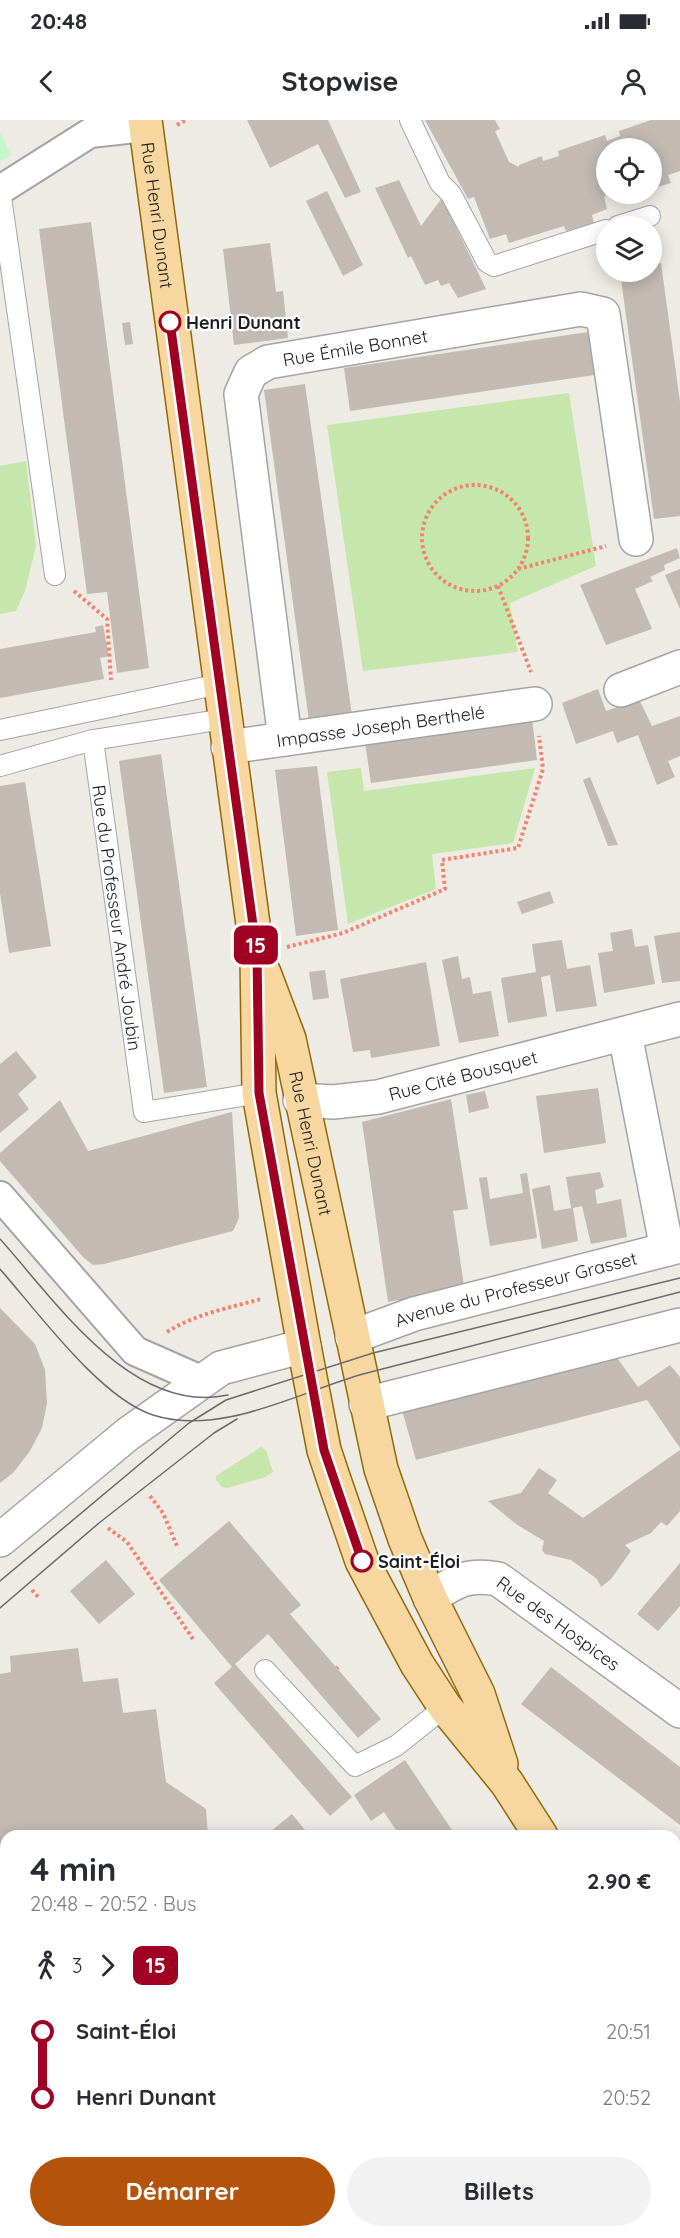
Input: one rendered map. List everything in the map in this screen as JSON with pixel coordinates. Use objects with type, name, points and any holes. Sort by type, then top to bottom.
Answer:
[{"type":"main road","name":"Rue Henri Dunant","points":[[145,124],[257,954],[259,1093],[324,1450],[362,1561],[394,1624],[445,1707],[507,1783]]},
{"type":"main road","name":"Rue Henri Dunant","points":[[257,954],[289,1039],[300,1100],[381,1469],[405,1539],[429,1598],[478,1694],[507,1783]]},
{"type":"main road","points":[[352,1337],[304,1346],[331,1384],[366,1404]]},
{"type":"main road","points":[[333,1478],[358,1509],[380,1560],[405,1602],[429,1598]]},
{"type":"main road","points":[[507,1783],[537,1830]]},
{"type":"street","points":[[0,190],[90,133],[145,124]]},
{"type":"street","name":"Rue Émile Bonnet","points":[[285,739],[241,394],[251,372],[268,362],[581,309],[603,314],[636,539]]},
{"type":"street","points":[[621,690],[680,666]]},
{"type":"street","name":"Impasse Joseph Berthelé","points":[[226,733],[285,739],[535,704]]},
{"type":"street","name":"Rue Cité Bousquet","points":[[300,1100],[333,1102],[378,1097],[680,1019]]},
{"type":"street","points":[[625,1034],[674,1248]]},
{"type":"street","points":[[0,1196],[135,1351],[203,1381]]},
{"type":"street","name":"Avenue du Professeur Grasset","points":[[352,1337],[414,1314],[674,1248]]},
{"type":"street","points":[[366,1404],[680,1325]]},
{"type":"street","points":[[0,1540],[128,1434],[221,1368],[304,1346]]},
{"type":"street","name":"Rue des Hospices","points":[[429,1598],[456,1580],[479,1575],[498,1579],[680,1711]]},
{"type":"lane","points":[[410,120],[440,183],[451,194],[487,262],[494,266],[596,233]]},
{"type":"lane","points":[[0,190],[56,575]]},
{"type":"lane","points":[[0,730],[220,684]]},
{"type":"lane","points":[[0,766],[93,740],[226,733]]},
{"type":"lane","name":"Rue du Professeur André Joubin","points":[[93,740],[144,1112],[259,1093]]},
{"type":"lane","points":[[265,1670],[355,1766],[396,1746],[445,1707]]},
{"type":"path","points":[[464,486],[482,486],[500,491],[514,502],[523,518],[527,535],[525,553],[517,569],[498,586],[481,591],[463,590],[446,583],[433,571],[424,555],[422,537],[425,519],[434,504],[448,492],[464,486]]},
{"type":"path","points":[[517,569],[636,539]]},
{"type":"path","points":[[56,575],[107,620],[113,706]]},
{"type":"path","points":[[257,954],[343,933],[445,889],[442,860],[518,848],[543,769],[530,667],[498,586]]},
{"type":"path","points":[[135,1351],[180,1323],[261,1299]]},
{"type":"path","points":[[150,1496],[163,1513],[177,1546]]},
{"type":"path","points":[[108,1528],[127,1542],[193,1639]]},
{"type":"path","points":[[32,1590],[40,1599]]},
{"type":"green space","points":[[0,133],[11,155],[0,161]]},
{"type":"green space","points":[[569,393],[596,566],[510,603],[518,652],[363,671],[327,425]]},
{"type":"green space","points":[[26,461],[36,546],[25,591],[16,611],[0,614],[0,466]]},
{"type":"green space","points":[[361,768],[364,791],[535,768],[513,843],[432,854],[436,889],[348,924],[327,772]]},
{"type":"green space","points":[[261,1447],[266,1450],[273,1472],[266,1477],[227,1488],[222,1487],[216,1480],[216,1476]]},
{"type":"building","points":[[247,120],[328,120],[361,192],[345,198],[318,144],[270,168]]},
{"type":"building","points":[[425,120],[495,120],[500,129],[495,131],[509,162],[519,167],[519,165],[542,156],[543,161],[559,156],[558,151],[596,138],[596,204],[606,204],[607,209],[592,215],[594,223],[566,231],[564,226],[509,243],[506,234],[490,239],[474,197],[468,199]]},
{"type":"building","points":[[651,120],[680,120],[680,171],[668,175],[671,183],[662,186],[662,138],[615,138],[620,136],[619,131]]},
{"type":"building","points":[[399,180],[421,226],[442,198],[486,289],[458,298],[449,283],[441,286],[438,280],[425,285],[411,256],[408,258],[375,188]]},
{"type":"building","points":[[327,191],[363,265],[343,276],[306,201]]},
{"type":"building","points":[[91,222],[149,668],[117,673],[107,592],[87,594],[39,229]]},
{"type":"building","points":[[270,243],[276,292],[283,291],[288,338],[234,345],[223,249]]},
{"type":"building","points":[[662,270],[680,402],[680,516],[654,519],[621,282],[662,282]]},
{"type":"building","points":[[130,322],[133,344],[125,345],[122,323]]},
{"type":"building","points":[[595,331],[601,374],[350,411],[344,368]]},
{"type":"building","points":[[305,384],[352,715],[309,721],[264,390]]},
{"type":"building","points":[[677,548],[680,558],[664,565],[665,570],[650,577],[653,581],[635,589],[652,629],[606,645],[580,585]]},
{"type":"building","points":[[680,569],[680,609],[665,575]]},
{"type":"building","points":[[103,625],[109,656],[100,658],[104,679],[0,698],[0,649],[96,632],[95,627]]},
{"type":"building","points":[[598,689],[606,711],[626,704],[637,695],[652,726],[680,716],[680,756],[668,761],[675,777],[657,785],[638,735],[617,743],[613,731],[576,744],[562,703]]},
{"type":"building","points":[[532,718],[537,760],[371,783],[365,742]]},
{"type":"building","points":[[161,754],[207,1087],[164,1093],[119,761]]},
{"type":"building","points":[[317,766],[338,930],[296,936],[275,770]]},
{"type":"building","points":[[590,777],[618,845],[608,846],[583,780]]},
{"type":"building","points":[[25,782],[51,946],[9,953],[0,893],[0,786]]},
{"type":"building","points":[[550,891],[554,903],[522,914],[517,902]]},
{"type":"building","points":[[632,929],[635,947],[648,945],[655,984],[604,993],[598,953],[613,951],[610,933]]},
{"type":"building","points":[[680,932],[680,981],[662,983],[654,936]]},
{"type":"building","points":[[562,940],[567,969],[590,965],[597,1006],[556,1012],[550,975],[541,977],[547,1016],[508,1023],[501,978],[536,972],[532,944]]},
{"type":"building","points":[[458,956],[462,979],[470,977],[473,994],[491,991],[499,1036],[459,1043],[442,960]]},
{"type":"building","points":[[426,962],[440,1046],[371,1058],[370,1050],[353,1052],[340,979]]},
{"type":"building","points":[[325,970],[329,998],[313,1000],[309,972]]},
{"type":"building","points":[[16,1051],[37,1077],[18,1094],[29,1109],[0,1133],[0,1064]]},
{"type":"building","points":[[598,1088],[606,1143],[544,1153],[536,1096]]},
{"type":"building","points":[[485,1091],[489,1108],[469,1113],[466,1095]]},
{"type":"building","points":[[451,1099],[468,1209],[453,1211],[465,1293],[399,1310],[398,1300],[388,1302],[362,1122]]},
{"type":"building","points":[[60,1100],[88,1151],[232,1112],[239,1218],[233,1231],[93,1265],[83,1257],[0,1161],[0,1153]]},
{"type":"building","points":[[600,1172],[604,1187],[595,1190],[597,1204],[621,1199],[627,1237],[591,1244],[582,1206],[573,1208],[578,1241],[542,1249],[532,1189],[550,1185],[554,1211],[571,1208],[566,1177]]},
{"type":"building","points":[[527,1173],[537,1238],[490,1246],[479,1178],[487,1177],[490,1199],[523,1193],[520,1174]]},
{"type":"building","points":[[0,1308],[35,1344],[45,1370],[47,1403],[42,1428],[30,1451],[13,1473],[0,1483]]},
{"type":"building","points":[[615,1355],[638,1387],[670,1365],[680,1377],[680,1448],[647,1400],[416,1460],[402,1410]]},
{"type":"building","points":[[680,1450],[680,1511],[667,1526],[661,1522],[651,1533],[625,1545],[631,1551],[611,1579],[601,1587],[597,1579],[571,1560],[545,1554],[542,1550],[544,1541],[516,1524],[488,1501],[521,1493],[539,1468],[557,1480],[548,1493],[583,1518]]},
{"type":"building","points":[[229,1521],[301,1605],[290,1614],[381,1719],[358,1738],[268,1634],[235,1664],[352,1797],[330,1816],[214,1683],[232,1667],[159,1580]]},
{"type":"building","points":[[106,1560],[135,1594],[99,1624],[70,1591]]},
{"type":"building","points":[[680,1563],[680,1606],[658,1631],[637,1614]]},
{"type":"building","points":[[78,1648],[83,1682],[118,1678],[123,1713],[156,1709],[166,1782],[206,1809],[208,1830],[0,1830],[0,1674],[11,1672],[10,1656]]},
{"type":"building","points":[[551,1667],[680,1767],[680,1825],[521,1704]]},
{"type":"building","points":[[405,1760],[452,1830],[396,1830],[384,1812],[371,1821],[354,1795]]},
{"type":"building","points":[[292,1814],[305,1830],[272,1830]]},
{"type":"tram line","points":[[0,1239],[71,1321],[99,1348],[128,1371],[160,1388],[193,1397],[228,1395]]},
{"type":"tram line","points":[[0,1269],[70,1351],[112,1391],[133,1406],[153,1415],[179,1420],[206,1420],[260,1410],[363,1374],[680,1292]]},
{"type":"tram line","points":[[0,1581],[189,1423],[226,1400],[373,1353],[680,1278]]},
{"type":"tram line","points":[[0,1608],[99,1523],[214,1433],[237,1419]]},
{"type":"bus line","name":"15","points":[[170,322],[257,954],[259,1093],[324,1450],[362,1561]]},
{"type":"place","name":"Henri Dunant","points":[[170,322]]},
{"type":"place","name":"Saint-Éloi","points":[[362,1561]]}]
